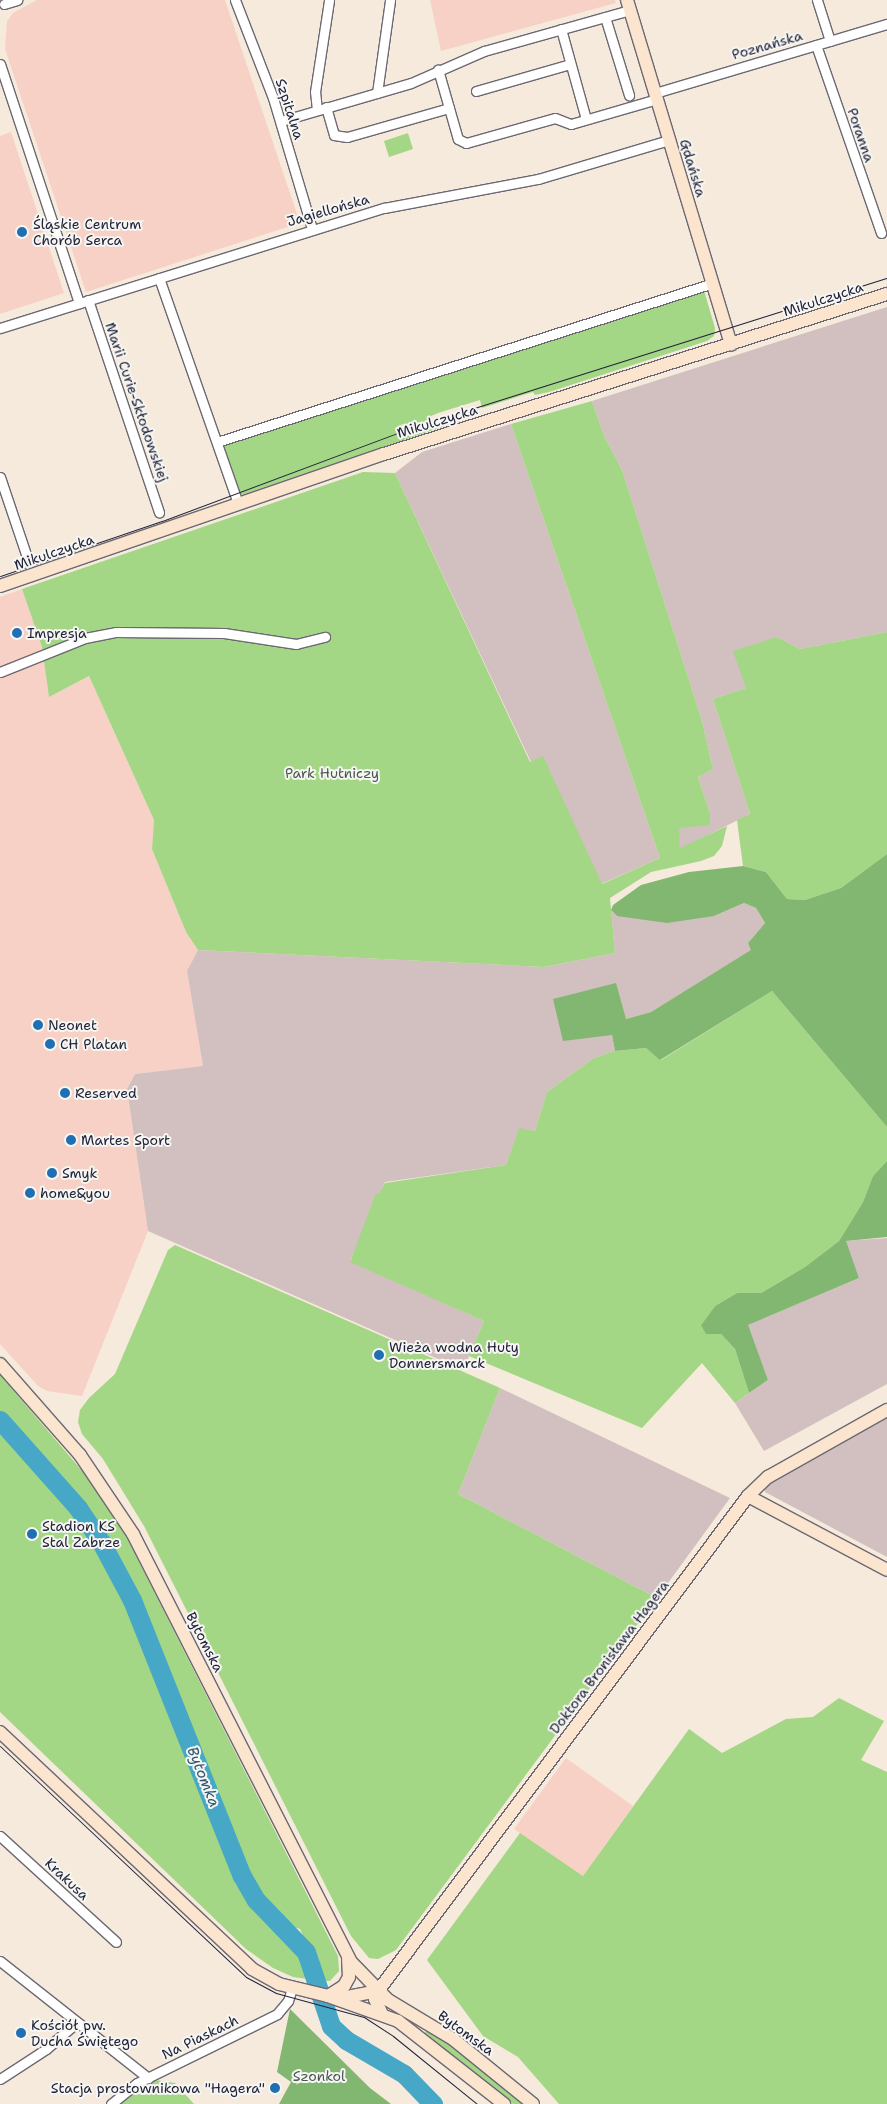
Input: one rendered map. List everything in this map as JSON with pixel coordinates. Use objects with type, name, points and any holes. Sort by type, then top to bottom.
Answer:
[{"type":"street","points":[[2,5],[17,0]]},
{"type":"street","name":"Szpitalna","points":[[235,0],[281,121],[312,228]]},
{"type":"street","points":[[329,0],[315,92],[334,135],[347,137],[449,108]]},
{"type":"street","points":[[377,93],[390,0]]},
{"type":"street","points":[[817,0],[830,42]]},
{"type":"street","points":[[281,121],[377,93],[484,51],[605,17],[628,5]]},
{"type":"street","name":"Gdańska","points":[[628,5],[731,345]]},
{"type":"street","points":[[605,17],[629,95]]},
{"type":"street","name":"Poznańska","points":[[438,70],[458,139],[466,143],[555,118],[571,124],[887,24]]},
{"type":"street","points":[[561,29],[586,119]]},
{"type":"street","name":"Poranna","points":[[816,45],[881,233]]},
{"type":"street","points":[[0,64],[79,303]]},
{"type":"street","points":[[476,91],[570,64]]},
{"type":"street","name":"Jagiellońska","points":[[0,328],[312,228],[425,198],[546,176],[669,140]]},
{"type":"street","points":[[159,278],[238,504]]},
{"type":"street","points":[[217,442],[712,283]]},
{"type":"street","name":"Mikulczycka","points":[[0,586],[384,454],[887,294]]},
{"type":"street","name":"Marii Curie-Skłodowskiej","points":[[88,300],[159,512]]},
{"type":"street","points":[[0,477],[28,557]]},
{"type":"street","points":[[0,672],[85,638],[116,632],[224,633],[296,644],[325,637]]},
{"type":"street","name":"Bytomska","points":[[0,1364],[80,1456],[133,1534],[347,1956],[378,1991],[453,2039],[533,2104]]},
{"type":"street","name":"Doktora Bronisława Hagera","points":[[378,1991],[748,1496],[768,1477],[887,1410]]},
{"type":"street","points":[[748,1496],[887,1570]]},
{"type":"street","points":[[1,1734],[242,1961],[266,1979],[296,1989],[333,1997],[382,2014],[410,2029],[504,2104]]},
{"type":"street","name":"Krakusa","points":[[0,1836],[116,1942]]},
{"type":"street","name":"Bytomska","points":[[333,1997],[344,1986],[349,1977],[347,1956]]},
{"type":"street","points":[[0,1961],[148,2078]]},
{"type":"street","points":[[359,1971],[373,1976],[396,1968]]},
{"type":"street","name":"Na Piaskach","points":[[111,2104],[148,2078],[277,2014],[296,1989]]},
{"type":"street","points":[[333,1997],[378,1991],[375,2000],[382,2014]]},
{"type":"street","points":[[0,2079],[46,2049],[76,2022]]},
{"type":"shaded area","points":[[37,0],[225,0],[300,223],[86,292],[5,49],[7,21],[13,13]]},
{"type":"shaded area","points":[[430,0],[615,0],[616,3],[441,51]]},
{"type":"shaded area","name":"Śląskie Centrum Chorób Serca","points":[[11,132],[64,293],[0,314],[0,136]]},
{"type":"shaded area","points":[[887,307],[887,632],[800,649],[777,637],[746,688],[713,699],[750,814],[680,849],[678,828],[710,813],[698,777],[713,769],[702,721],[622,470],[604,436],[592,401]]},
{"type":"shaded area","points":[[511,424],[660,858],[601,884],[543,757],[531,762],[395,473],[422,452]]},
{"type":"shaded area","points":[[22,589],[42,647],[49,697],[89,676],[154,820],[152,849],[186,932],[198,950],[187,971],[203,1066],[135,1074],[127,1089],[148,1231],[82,1396],[47,1391],[38,1386],[0,1344],[0,597]]},
{"type":"shaded area","points":[[744,903],[756,908],[765,923],[748,943],[752,950],[651,1012],[626,1019],[612,1035],[615,1051],[594,1058],[547,1092],[535,1131],[519,1129],[506,1165],[385,1182],[350,1261],[484,1321],[463,1370],[148,1231],[127,1089],[135,1074],[203,1066],[187,971],[198,950],[544,967],[615,953],[611,910],[617,916],[714,916]]},
{"type":"shaded area","points":[[887,1238],[887,1384],[764,1451],[735,1403],[768,1380],[747,1325],[859,1278],[845,1241]]},
{"type":"shaded area","points":[[500,1388],[730,1498],[657,1598],[458,1494]]},
{"type":"shaded area","points":[[887,1417],[887,1557],[765,1492],[765,1485]]},
{"type":"shaded area","points":[[566,1758],[633,1806],[583,1876],[514,1829]]},
{"type":"green space","points":[[408,133],[413,149],[389,157],[384,141]]},
{"type":"green space","points":[[703,287],[715,328],[714,336],[707,341],[549,392],[535,395],[533,392],[482,408],[480,400],[438,413],[431,416],[435,427],[474,416],[242,495],[237,491],[223,443]]},
{"type":"green space","name":"Park Hutniczy","points":[[592,401],[604,436],[622,470],[702,721],[713,769],[698,777],[710,813],[710,825],[679,828],[680,848],[727,826],[722,846],[714,856],[701,861],[651,872],[610,898],[615,953],[544,967],[198,950],[186,932],[152,849],[154,820],[89,676],[49,697],[42,647],[22,589],[363,472],[395,473],[530,762],[543,756],[602,884],[660,858],[511,424]]},
{"type":"green space","points":[[887,632],[887,854],[841,888],[805,900],[787,899],[766,872],[743,866],[737,820],[750,814],[713,699],[746,688],[733,651],[777,637],[800,649]]},
{"type":"green space","points":[[887,854],[887,1127],[772,991],[660,1060],[646,1048],[615,1051],[612,1035],[563,1041],[553,999],[616,983],[626,1019],[651,1012],[751,950],[748,943],[765,923],[756,908],[744,903],[714,916],[667,923],[617,916],[611,910],[613,905],[641,885],[689,872],[743,866],[766,872],[787,899],[805,900],[841,888]]},
{"type":"green space","points":[[772,991],[887,1127],[887,1161],[873,1176],[863,1202],[839,1241],[805,1267],[761,1293],[737,1293],[715,1306],[701,1325],[721,1334],[735,1349],[749,1393],[735,1403],[702,1363],[642,1428],[469,1356],[484,1321],[350,1262],[376,1193],[379,1194],[385,1183],[506,1165],[519,1128],[535,1131],[547,1092],[594,1058],[615,1051],[646,1048],[661,1060]]},
{"type":"green space","points":[[887,1161],[887,1237],[846,1241],[859,1278],[748,1325],[768,1380],[749,1393],[735,1349],[721,1334],[706,1334],[701,1325],[715,1306],[737,1293],[761,1293],[805,1267],[839,1241],[863,1202],[873,1176]]},
{"type":"green space","points":[[175,1245],[500,1388],[458,1494],[657,1598],[396,1950],[378,1959],[369,1958],[351,1936],[144,1526],[103,1459],[82,1434],[78,1422],[80,1410],[89,1398],[115,1374],[168,1250]]},
{"type":"green space","points":[[0,1375],[84,1473],[127,1538],[338,1956],[339,1971],[330,1981],[323,1981],[300,1929],[284,1924],[266,1906],[249,1880],[150,1627],[120,1562],[80,1503],[0,1414]]},
{"type":"green space","points":[[0,1428],[94,1540],[124,1596],[235,1883],[255,1912],[296,1944],[307,1979],[293,1977],[273,1968],[246,1949],[0,1712]]},
{"type":"green space","points":[[839,1698],[884,1721],[861,1760],[887,1772],[887,2104],[559,2104],[518,2057],[483,2036],[427,1960],[520,1833],[583,1876],[689,1729],[722,1753],[786,1719],[813,1717]]},
{"type":"green space","name":"Szonkol","points":[[290,2009],[370,2088],[391,2104],[279,2104],[291,2082],[277,2072]]},
{"type":"green space","points":[[427,2030],[449,2044],[523,2104],[513,2104],[425,2033]]},
{"type":"green space","points":[[142,2078],[175,2083],[194,2104],[112,2104]]},
{"type":"waterway","name":"Bytomka","points":[[0,1420],[78,1508],[101,1542],[132,1600],[242,1876],[256,1900],[306,1952],[331,2026],[346,2040],[404,2074],[433,2104]]},
{"type":"tram line","points":[[0,576],[162,521],[414,427],[887,278]]},
{"type":"tram line","points":[[0,1746],[246,1977],[276,1993],[364,2017],[393,2036],[477,2104]]},
{"type":"place","name":"Śląskie Centrum Chorób Serca","points":[[22,232]]},
{"type":"place","name":"Impresja","points":[[17,633]]},
{"type":"place","name":"Neonet","points":[[38,1025]]},
{"type":"place","name":"CH Platan","points":[[50,1044]]},
{"type":"place","name":"Reserved","points":[[65,1093]]},
{"type":"place","name":"Martes Sport","points":[[71,1140]]},
{"type":"place","name":"Smyk","points":[[52,1173]]},
{"type":"place","name":"home&you","points":[[30,1193]]},
{"type":"place","name":"Wieża wodna Huty Donnersmarck","points":[[379,1355]]},
{"type":"place","name":"Stadion KS Stal Zabrze","points":[[32,1534]]},
{"type":"place","name":"Kościół pw. Ducha Świętego","points":[[21,2033]]},
{"type":"place","name":"Stacja prostownikowa \"Hagera\"","points":[[275,2088]]}]
